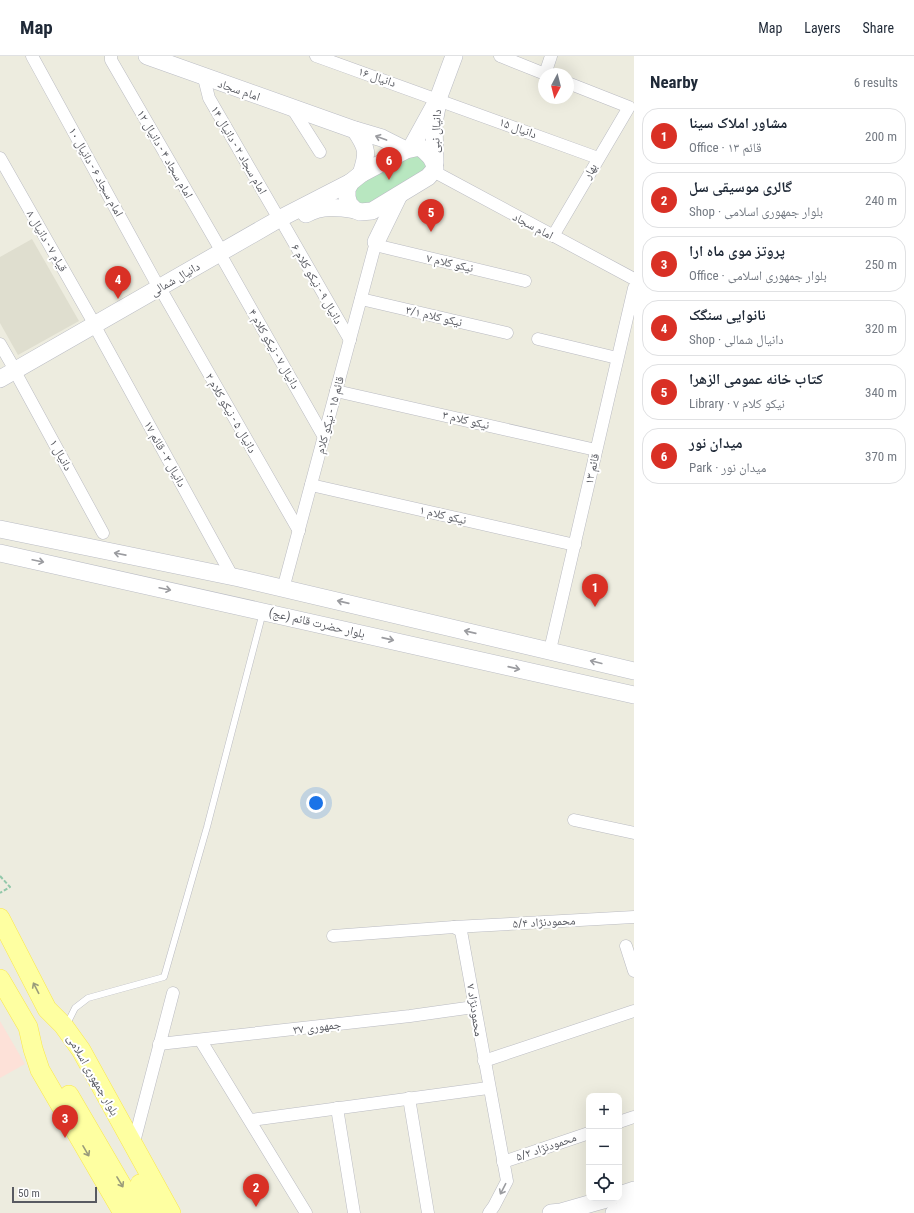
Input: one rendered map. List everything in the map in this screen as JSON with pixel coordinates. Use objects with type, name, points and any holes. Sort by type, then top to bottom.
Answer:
[{"type":"main road","name":"امام سجاد","points":[[147,56],[204,78],[354,130],[382,138],[408,149],[420,147],[430,156],[434,167]]},
{"type":"main road","name":"دانیال نبی","points":[[408,149],[438,99],[454,56]]},
{"type":"main road","name":"دانیال نبی","points":[[434,167],[434,123],[438,99]]},
{"type":"main road","points":[[354,130],[366,149],[366,158],[356,178],[347,188],[346,197],[349,204],[358,211],[374,231],[376,243]]},
{"type":"main road","name":"دانیال شمالی","points":[[0,388],[17,374],[223,257],[408,149]]},
{"type":"main road","points":[[358,211],[372,211],[428,178],[434,167]]},
{"type":"main road","points":[[376,243],[400,194]]},
{"type":"main road","name":"دانیال شمالی","points":[[282,223],[322,208],[334,207],[358,211]]},
{"type":"main road","name":"دانیال شمالی","points":[[0,379],[17,374]]},
{"type":"main road","points":[[0,529],[232,576],[634,671]]},
{"type":"main road","name":"بلوار حضرت قائم (عج)","points":[[0,553],[271,612],[634,695]]},
{"type":"main road","points":[[271,612],[283,589]]},
{"type":"main road","name":"بلوار جمهوری اسلامی","points":[[0,918],[47,1009],[63,1025],[81,1050],[171,1213]]},
{"type":"main road","points":[[0,979],[138,1213]]},
{"type":"main road","points":[[47,1009],[156,1213]]},
{"type":"main road","points":[[28,1027],[40,1070],[123,1213]]},
{"type":"main road","points":[[622,1194],[634,1190]]},
{"type":"main road","points":[[551,1213],[561,1212],[600,1201]]},
{"type":"main road","points":[[614,1213],[634,1206]]},
{"type":"street","name":"امام سجاد ۶ - دانیال ۱۰","points":[[32,56],[162,291]]},
{"type":"street","name":"امام سجاد ۴ - دانیال ۱۲","points":[[111,56],[111,60],[223,257]]},
{"type":"street","name":"دانیال ۱۶","points":[[316,56],[438,99]]},
{"type":"street","points":[[500,56],[538,71]]},
{"type":"street","points":[[547,68],[551,56]]},
{"type":"street","name":"امام سجاد ۲ - دانیال ۱۴","points":[[204,78],[209,98],[282,223]]},
{"type":"street","name":"بهار","points":[[553,236],[629,107],[574,85]]},
{"type":"street","name":"دانیال ۱۵","points":[[438,99],[598,158]]},
{"type":"street","points":[[292,108],[320,152]]},
{"type":"street","name":"قیام ۷ - دانیال ۸","points":[[0,158],[97,328]]},
{"type":"street","name":"امام سجاد","points":[[434,167],[553,236],[634,279]]},
{"type":"street","name":"دانیال ۹ - نیکو کلام ۶","points":[[282,223],[350,340]]},
{"type":"street","name":"نیکو کلام ٧","points":[[376,243],[525,281]]},
{"type":"street","name":"قائم ۱۵ - نیکو کلام","points":[[283,589],[376,243]]},
{"type":"street","name":"دانیال ۷ - نیکو کلام ۴","points":[[223,257],[324,437]]},
{"type":"street","name":"قائم ۱۳","points":[[550,650],[634,288]]},
{"type":"street","name":"دانیال ۵ - نیکو کلام ۲","points":[[162,291],[299,531]]},
{"type":"street","name":"نیکو کلام ۳/۱","points":[[362,299],[507,333]]},
{"type":"street","name":"دانیال ۳ - قائم ۱۷","points":[[97,328],[232,576]]},
{"type":"street","points":[[538,339],[617,358]]},
{"type":"street","name":"دانیال ۱","points":[[0,344],[103,533]]},
{"type":"street","name":"نیکو کلام ۳","points":[[336,391],[596,450]]},
{"type":"street","name":"نیکو کلام ۱","points":[[311,485],[575,545]]},
{"type":"street","points":[[574,820],[634,833]]},
{"type":"street","name":"محمودنژاد ۵/۴","points":[[454,927],[634,917]]},
{"type":"street","points":[[333,936],[454,927]]},
{"type":"street","name":"محمودنژاد ۷","points":[[454,927],[461,932],[464,938],[488,1088],[507,1181],[489,1213]]},
{"type":"street","points":[[626,946],[634,971]]},
{"type":"street","points":[[133,1146],[173,993]]},
{"type":"street","name":"جمهوری ۳۷","points":[[159,1044],[410,1016],[474,1007]]},
{"type":"street","points":[[484,1060],[634,1011]]},
{"type":"street","points":[[201,1040],[251,1120],[306,1213]]},
{"type":"street","points":[[251,1120],[488,1088]]},
{"type":"street","points":[[409,1098],[428,1213]]},
{"type":"street","points":[[337,1108],[354,1213]]},
{"type":"street","points":[[622,1121],[634,1117]]},
{"type":"street","name":"محمودنژاد ۵/۲","points":[[503,1162],[586,1133]]},
{"type":"lane","points":[[63,1025],[69,1020],[75,1008],[88,998],[164,977],[271,612]]},
{"type":"path","points":[[0,876],[10,887],[0,893]]},
{"type":"shaded area","points":[[32,239],[79,321],[18,355],[0,323],[0,257]]},
{"type":"shaded area","points":[[0,1021],[25,1064],[0,1078]]},
{"type":"green space","points":[[411,154],[419,154],[427,166],[425,170],[371,204],[362,205],[357,202],[354,191],[358,185]]},
{"type":"place","name":"میدان نور","points":[[389,180]]},
{"type":"place","name":"کتاب خانه عمومی الزهرا","points":[[431,232]]},
{"type":"place","name":"نانوایی سنگک","points":[[118,299]]},
{"type":"place","name":"مشاور املاک سینا","points":[[595,607]]},
{"type":"place","name":"پروتز موی ماه ارا","points":[[65,1138]]},
{"type":"place","name":"گالری موسیقی سل","points":[[256,1207]]}]
